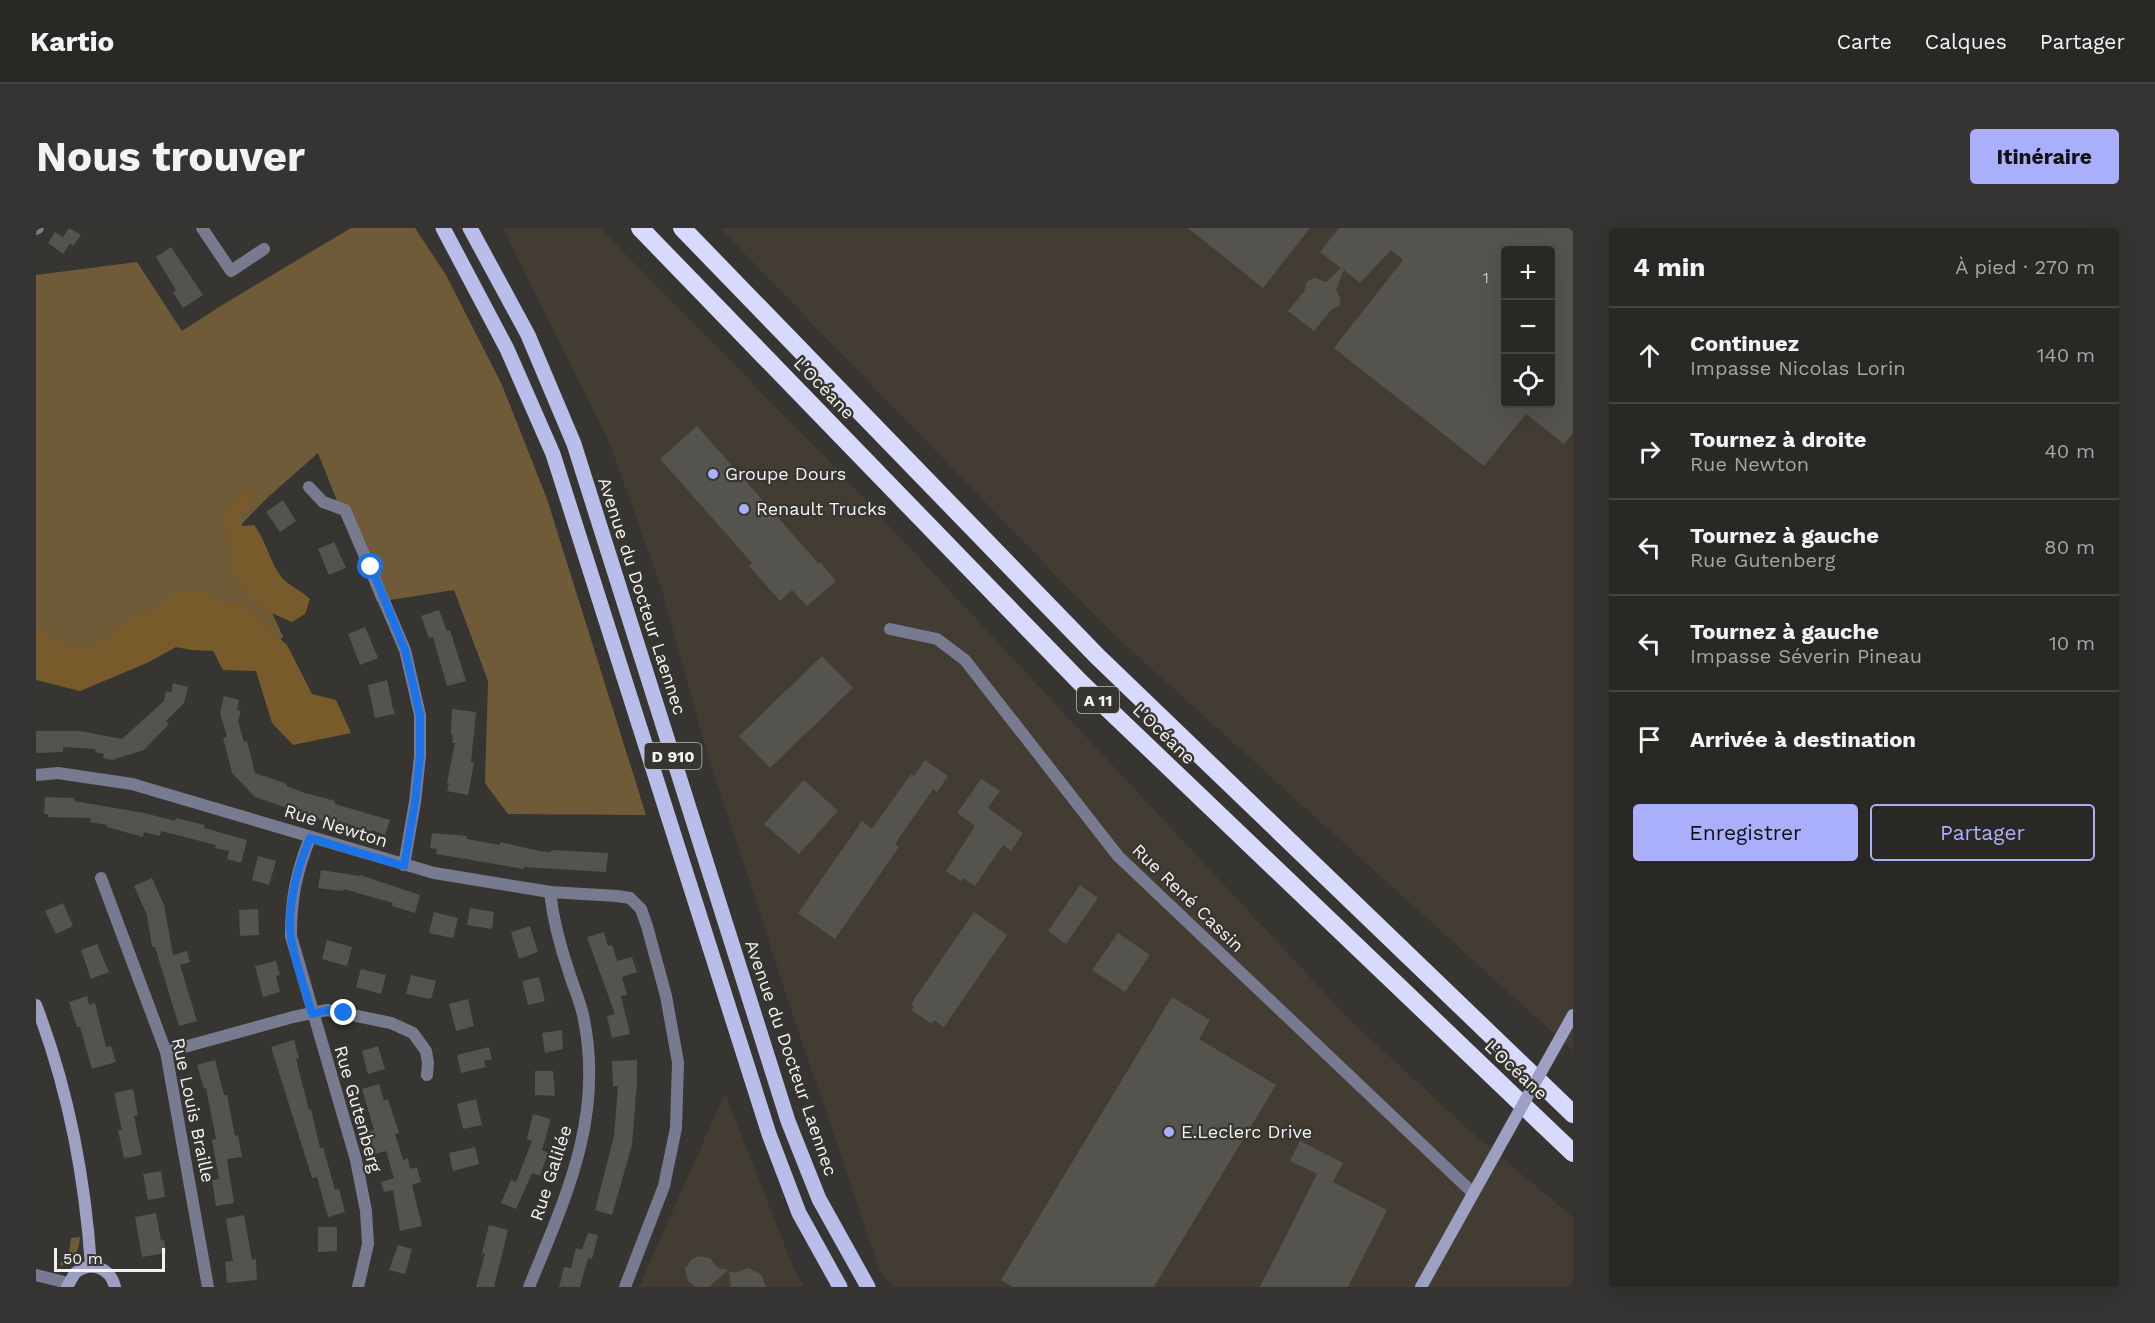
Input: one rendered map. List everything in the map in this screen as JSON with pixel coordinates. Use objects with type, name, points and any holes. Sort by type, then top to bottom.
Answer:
[{"type":"highway","name":"L’Océane","points":[[640,228],[1080,682],[1573,1153]]},
{"type":"highway","name":"L’Océane","points":[[682,228],[1097,656],[1573,1113]]},
{"type":"main road","name":"D 910","points":[[443,228],[507,349],[553,454],[769,1134],[800,1213],[840,1287]]},
{"type":"main road","name":"Avenue du Docteur Laennec","points":[[470,228],[528,335],[574,444],[788,1121],[819,1199],[868,1287]]},
{"type":"main road","points":[[36,1005],[49,1039],[75,1134],[89,1231],[91,1266]]},
{"type":"main road","points":[[1421,1287],[1573,1015]]},
{"type":"main road","points":[[68,1285],[75,1273],[91,1266],[105,1270],[115,1287]]},
{"type":"street","points":[[202,228],[231,270],[264,249]]},
{"type":"street","points":[[309,487],[323,502],[345,510],[405,650],[420,715],[420,756],[404,866]]},
{"type":"street","name":"Rue René Cassin","points":[[890,629],[937,639],[965,660],[1118,856],[1473,1194]]},
{"type":"street","name":"Rue Newton","points":[[36,775],[58,773],[132,784],[434,873],[550,892],[630,898],[641,909],[647,926],[666,996],[678,1062],[676,1128],[664,1186],[625,1287]]},
{"type":"street","name":"Rue Gutenberg","points":[[310,838],[295,878],[291,926],[296,956],[312,1014],[356,1160],[366,1211],[368,1244],[358,1287]]},
{"type":"street","name":"Rue Louis Braille","points":[[101,878],[165,1052],[208,1287]]},
{"type":"street","name":"Rue Galilée","points":[[529,1287],[570,1185],[585,1130],[590,1098],[591,1064],[583,1014],[552,914],[550,892]]},
{"type":"street","points":[[165,1052],[327,1010],[402,1027],[413,1033],[426,1051],[427,1075]]},
{"type":"street","points":[[36,1275],[68,1285]]},
{"type":"shaded area","points":[[351,228],[415,228],[446,275],[502,385],[547,499],[646,815],[508,814],[485,783],[488,681],[454,590],[377,602],[318,453],[267,498],[235,531],[283,637],[255,662],[176,641],[80,691],[36,680],[36,275],[137,262],[182,331]]},
{"type":"shaded area","points":[[503,228],[600,228],[826,458],[1350,1020],[1469,1130],[1573,1217],[1573,1287],[893,1287],[881,1273],[792,1012],[706,748],[661,587],[610,444]]},
{"type":"shaded area","points":[[720,228],[1573,228],[1573,1051],[1109,630]]},
{"type":"shaded area","points":[[247,490],[255,491],[256,496],[237,519],[243,526],[254,525],[278,573],[310,599],[305,614],[292,622],[267,611],[247,594],[235,578],[224,510]]},
{"type":"shaded area","points":[[184,591],[203,591],[225,604],[240,602],[287,645],[312,694],[336,700],[351,733],[293,745],[272,723],[256,671],[223,670],[213,651],[176,647],[147,663],[80,691],[36,678],[36,626],[54,639],[68,645],[91,645],[139,613],[155,610],[169,595]]},
{"type":"shaded area","points":[[725,1093],[795,1272],[805,1287],[639,1287]]},
{"type":"shaded area","points":[[80,1237],[75,1254],[61,1266],[60,1264],[69,1253],[71,1238]]},
{"type":"building","points":[[69,228],[81,235],[73,246],[70,243],[63,254],[48,243],[55,232],[63,237]]},
{"type":"building","points":[[1188,228],[1310,228],[1263,288]]},
{"type":"building","points":[[1339,228],[1573,228],[1573,433],[1564,444],[1526,414],[1484,466],[1334,348],[1403,260],[1391,250],[1360,283],[1344,270],[1336,290],[1340,298],[1340,305],[1331,310],[1314,331],[1288,311],[1305,290],[1309,280],[1315,278],[1326,282],[1341,268],[1320,252]]},
{"type":"building","points":[[171,247],[203,295],[183,308],[173,292],[176,290],[156,257]]},
{"type":"building","points":[[697,426],[836,581],[807,606],[792,590],[780,601],[749,566],[752,563],[660,459]]},
{"type":"building","points":[[283,500],[296,521],[280,532],[266,512]]},
{"type":"building","points":[[334,542],[346,568],[329,575],[318,549]]},
{"type":"building","points":[[439,610],[447,631],[450,630],[466,681],[447,686],[433,637],[429,638],[421,616]]},
{"type":"building","points":[[365,627],[378,658],[360,665],[348,634]]},
{"type":"building","points":[[822,656],[853,688],[770,768],[739,736]]},
{"type":"building","points":[[387,680],[395,714],[375,718],[368,685]]},
{"type":"building","points":[[173,683],[188,687],[184,703],[166,721],[169,724],[144,750],[112,760],[103,758],[104,754],[95,752],[96,749],[63,747],[63,752],[36,753],[36,731],[80,731],[122,739],[164,701],[166,691],[171,693]]},
{"type":"building","points":[[224,696],[239,700],[237,710],[241,711],[238,721],[244,742],[247,741],[255,773],[302,792],[335,801],[335,804],[390,820],[385,835],[339,821],[337,825],[255,797],[232,773],[223,738],[227,737],[220,713]]},
{"type":"building","points":[[452,709],[476,712],[471,762],[474,763],[468,795],[447,791],[455,743],[452,743],[453,735],[451,734]]},
{"type":"building","points":[[925,760],[948,776],[937,792],[933,789],[895,844],[899,847],[835,939],[798,913],[862,821],[872,829],[911,774],[914,776]]},
{"type":"building","points":[[981,779],[1000,791],[988,808],[1023,833],[1011,851],[1003,845],[975,886],[963,878],[961,881],[946,871],[975,826],[957,813]]},
{"type":"building","points":[[804,780],[838,811],[799,854],[764,824]]},
{"type":"building","points":[[45,797],[74,798],[74,801],[205,825],[204,828],[247,840],[241,863],[227,859],[229,851],[215,848],[216,845],[161,831],[160,836],[144,832],[143,837],[90,822],[91,818],[48,817],[48,814],[44,814]]},
{"type":"building","points":[[432,833],[467,836],[467,839],[500,845],[500,842],[539,851],[608,853],[606,872],[524,867],[524,869],[436,854],[437,849],[430,848]]},
{"type":"building","points":[[258,856],[276,861],[269,885],[252,880]]},
{"type":"building","points":[[321,870],[360,875],[420,895],[415,913],[392,906],[393,903],[344,889],[343,891],[318,888]]},
{"type":"building","points":[[152,878],[164,905],[173,955],[187,951],[190,962],[180,965],[197,1021],[179,1026],[155,947],[152,947],[147,915],[134,886]]},
{"type":"building","points":[[1080,885],[1098,898],[1066,944],[1048,931]]},
{"type":"building","points":[[63,903],[73,926],[56,934],[45,911]]},
{"type":"building","points":[[470,908],[494,912],[492,929],[467,925]]},
{"type":"building","points":[[258,909],[259,935],[240,936],[239,910]]},
{"type":"building","points":[[434,912],[458,918],[453,938],[429,933]]},
{"type":"building","points":[[974,912],[1007,935],[944,1027],[934,1020],[932,1024],[911,1010],[914,1006],[911,1004]]},
{"type":"building","points":[[530,926],[538,952],[519,959],[511,932]]},
{"type":"building","points":[[604,932],[608,946],[612,945],[617,961],[632,957],[637,972],[622,977],[627,995],[621,996],[630,1034],[612,1038],[607,1016],[615,1014],[587,937]]},
{"type":"building","points":[[1118,933],[1150,955],[1125,992],[1092,970]]},
{"type":"building","points":[[327,940],[352,947],[347,966],[322,959]]},
{"type":"building","points":[[97,944],[109,972],[91,979],[81,950]]},
{"type":"building","points":[[276,961],[280,975],[276,976],[280,992],[263,997],[255,966]]},
{"type":"building","points":[[361,969],[386,975],[381,994],[356,987]]},
{"type":"building","points":[[411,975],[436,981],[431,999],[406,994]]},
{"type":"building","points":[[539,977],[545,1001],[528,1005],[522,981]]},
{"type":"building","points":[[87,996],[89,1005],[95,1003],[106,1047],[111,1046],[116,1062],[92,1069],[80,1027],[77,1027],[69,1002]]},
{"type":"building","name":"E.Leclerc Drive","points":[[1172,997],[1210,1020],[1199,1039],[1276,1085],[1154,1287],[1013,1287],[1001,1280]]},
{"type":"building","points":[[468,999],[474,1026],[456,1031],[449,1004]]},
{"type":"building","points":[[562,1030],[563,1049],[545,1053],[542,1033]]},
{"type":"building","points":[[294,1040],[299,1058],[296,1059],[320,1148],[323,1147],[335,1190],[339,1189],[345,1212],[328,1217],[317,1177],[312,1178],[271,1047]]},
{"type":"building","points":[[378,1046],[385,1069],[368,1074],[362,1051]]},
{"type":"building","points":[[489,1047],[492,1059],[484,1061],[486,1067],[461,1073],[457,1055]]},
{"type":"building","points":[[215,1060],[224,1095],[227,1095],[235,1136],[238,1135],[242,1157],[227,1159],[234,1203],[216,1206],[212,1180],[219,1179],[212,1140],[216,1139],[206,1088],[204,1089],[197,1065]]},
{"type":"building","points":[[637,1060],[632,1145],[612,1215],[595,1210],[614,1136],[618,1086],[613,1086],[612,1061]]},
{"type":"building","points":[[535,1071],[553,1071],[555,1096],[535,1095]]},
{"type":"building","points":[[379,1084],[384,1101],[388,1099],[399,1133],[395,1134],[403,1160],[408,1158],[410,1169],[417,1167],[421,1182],[412,1185],[422,1226],[400,1231],[393,1190],[384,1192],[381,1182],[394,1178],[386,1151],[375,1154],[369,1131],[374,1130],[362,1089]]},
{"type":"building","points":[[133,1089],[138,1115],[134,1116],[142,1155],[124,1158],[118,1130],[122,1130],[114,1093]]},
{"type":"building","points":[[476,1099],[482,1125],[463,1129],[457,1104]]},
{"type":"building","points":[[533,1114],[551,1119],[542,1150],[548,1153],[540,1176],[532,1173],[516,1209],[501,1203],[511,1180],[516,1182],[532,1141],[527,1139]]},
{"type":"building","points":[[1300,1141],[1343,1163],[1333,1182],[1387,1210],[1348,1287],[1260,1287],[1317,1174],[1290,1161]]},
{"type":"building","points":[[475,1147],[479,1164],[453,1171],[449,1153]]},
{"type":"building","points":[[161,1171],[165,1197],[148,1200],[143,1174]]},
{"type":"building","points":[[156,1213],[161,1241],[164,1240],[166,1253],[142,1257],[135,1217]]},
{"type":"building","points":[[244,1215],[252,1260],[256,1259],[257,1280],[227,1283],[225,1262],[233,1261],[226,1219]]},
{"type":"building","points":[[489,1225],[508,1230],[494,1287],[476,1287],[485,1254],[482,1253]]},
{"type":"building","points":[[318,1227],[337,1227],[337,1251],[318,1252]]},
{"type":"building","points":[[588,1233],[598,1235],[592,1259],[588,1258],[580,1287],[559,1287],[564,1267],[571,1268],[576,1248],[582,1250]]},
{"type":"building","points":[[398,1245],[412,1249],[405,1274],[389,1270]]},
{"type":"building","points":[[698,1256],[710,1258],[718,1268],[728,1270],[709,1287],[695,1287],[688,1281],[685,1269],[691,1260]]},
{"type":"building","points":[[748,1268],[761,1274],[766,1287],[731,1287],[729,1271],[736,1273]]},
{"type":"place","name":"Groupe Dours","points":[[713,474]]},
{"type":"place","name":"Renault Trucks","points":[[744,509]]},
{"type":"place","name":"E.Leclerc Drive","points":[[1169,1132]]},
{"type":"route","points":[[344,1013],[327,1010],[312,1014],[291,936],[295,878],[310,838],[404,866],[420,756],[420,715],[405,650],[371,567]]}]
